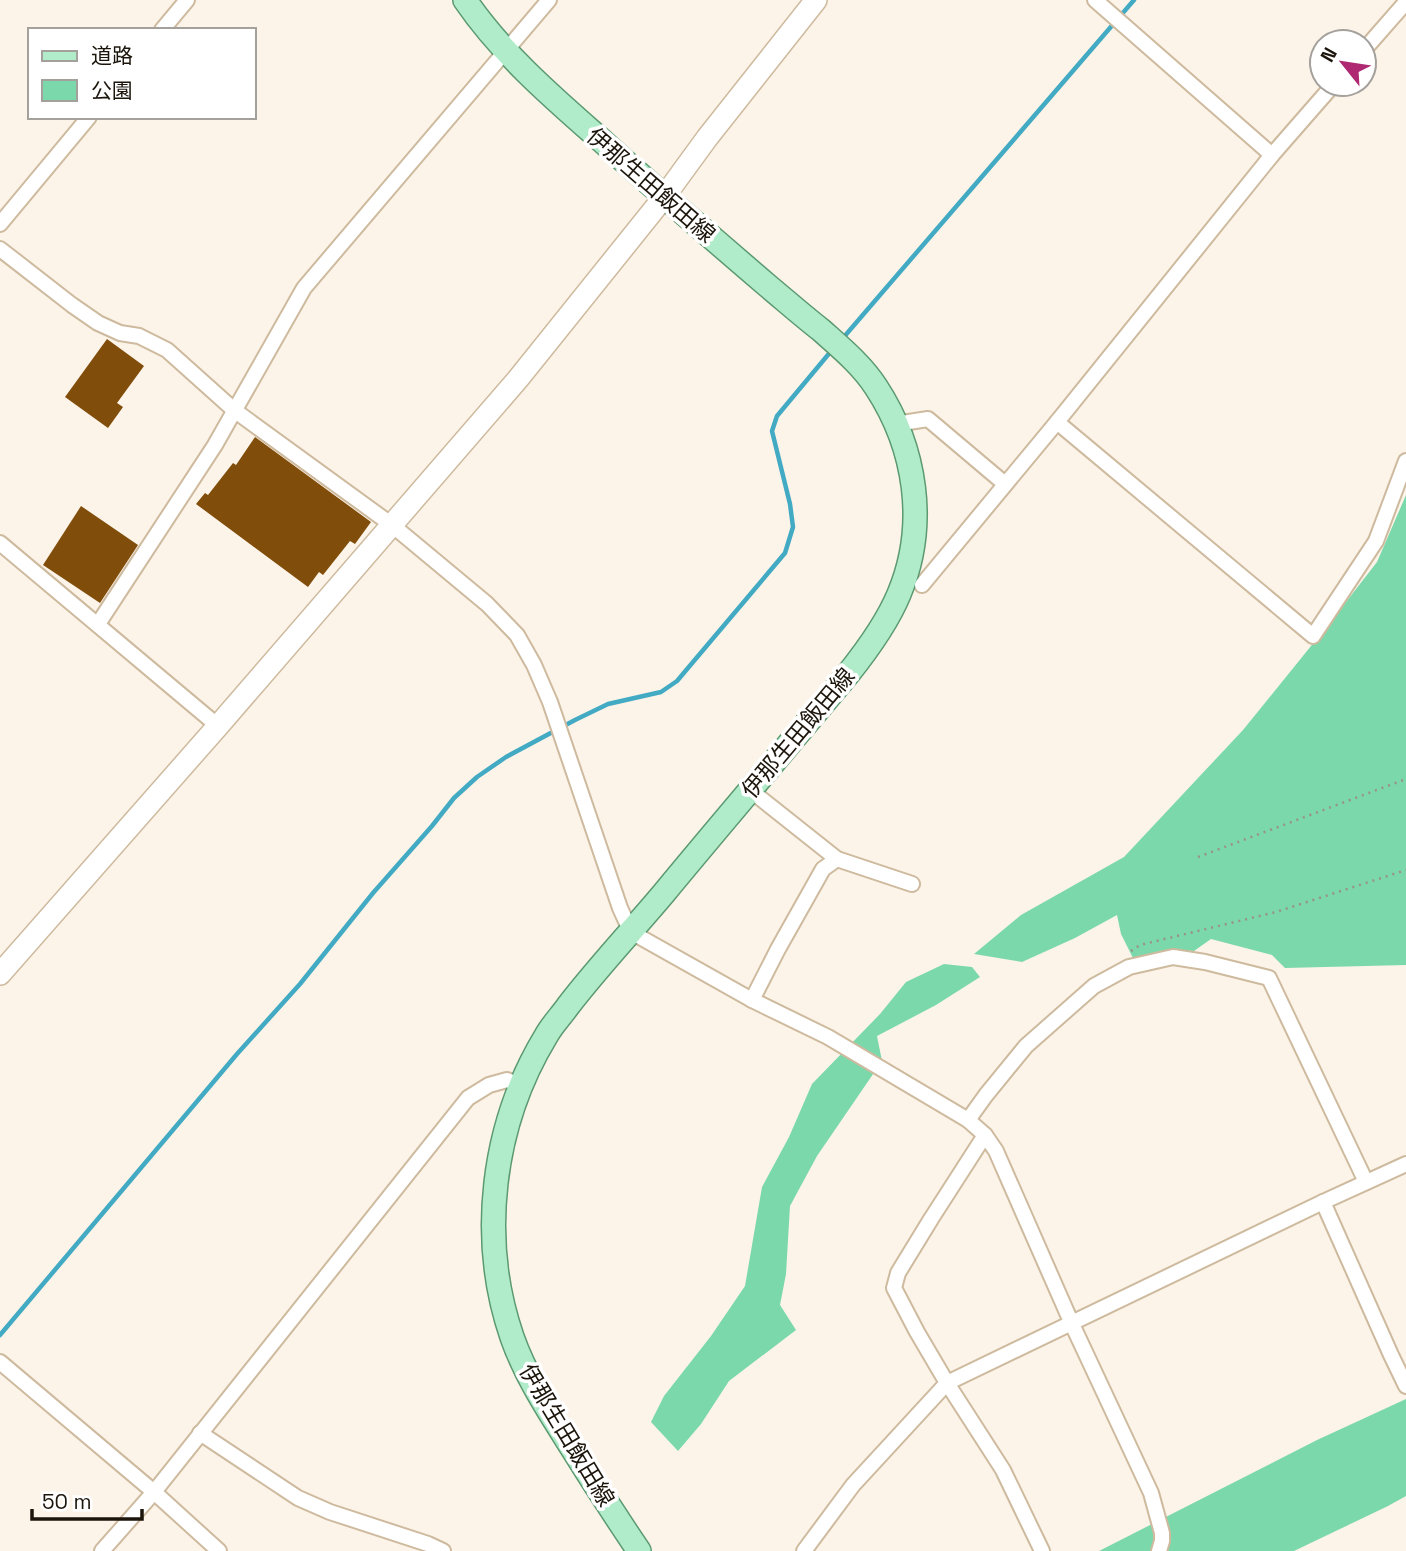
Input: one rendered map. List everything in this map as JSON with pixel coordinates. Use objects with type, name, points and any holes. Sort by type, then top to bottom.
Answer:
[{"type":"main road","name":"伊那生田飯田線","points":[[465,0],[505,52],[576,119],[849,354],[875,385],[896,424],[912,472],[916,516],[908,565],[900,593],[886,621],[866,652],[631,932],[592,974],[546,1035],[521,1085],[502,1146],[495,1182],[494,1243],[503,1303],[512,1337],[537,1393],[639,1551]]},
{"type":"street","points":[[164,28],[187,0]]},
{"type":"street","points":[[98,624],[208,456],[304,288],[549,0]]},
{"type":"street","points":[[0,974],[518,379],[664,197],[816,0]]},
{"type":"street","points":[[1095,0],[1272,155]]},
{"type":"street","points":[[1378,34],[1406,2]]},
{"type":"street","points":[[922,585],[1272,155],[1322,98]]},
{"type":"street","points":[[0,224],[87,119]]},
{"type":"street","points":[[0,249],[98,323],[139,336],[167,350],[234,410],[392,525],[487,604],[517,635],[534,664],[550,702],[620,908],[631,932],[752,1000],[828,1037],[968,1120],[985,1135],[996,1150],[1072,1324],[1151,1493],[1162,1533],[1159,1551]]},
{"type":"street","points":[[896,424],[928,419],[1005,484]]},
{"type":"street","points":[[1057,422],[1313,636],[1376,541],[1406,461]]},
{"type":"street","points":[[0,543],[218,726]]},
{"type":"street","points":[[750,790],[838,859],[912,884]]},
{"type":"street","points":[[752,1000],[823,869],[838,859]]},
{"type":"street","points":[[968,1120],[1026,1046],[1094,985],[1129,967],[1173,957],[1269,978],[1366,1182]]},
{"type":"street","points":[[102,1551],[154,1492],[468,1098],[489,1085],[507,1080],[521,1085]]},
{"type":"street","points":[[985,1135],[898,1273],[894,1288],[947,1383],[1003,1470],[1041,1547],[1026,1551]]},
{"type":"street","points":[[804,1551],[853,1485],[947,1383],[1406,1164]]},
{"type":"street","points":[[1323,1202],[1406,1386]]},
{"type":"street","points":[[0,1362],[154,1492],[219,1551]]},
{"type":"street","points":[[200,1433],[298,1498],[330,1512],[443,1551]]},
{"type":"path","points":[[1198,857],[1406,779]]},
{"type":"path","points":[[1129,952],[1140,945],[1276,912],[1406,870]]},
{"type":"green space","points":[[1406,495],[1406,965],[1285,968],[1272,955],[1211,939],[1194,951],[1175,950],[1133,958],[1121,934],[1117,915],[1022,962],[974,954],[1021,915],[1124,857],[1243,730],[1332,620],[1377,562]]},
{"type":"green space","points":[[944,964],[972,967],[980,977],[936,1005],[877,1036],[882,1061],[817,1156],[790,1206],[786,1274],[780,1305],[796,1330],[729,1381],[701,1424],[678,1451],[651,1422],[664,1396],[711,1336],[745,1286],[762,1187],[789,1137],[812,1084],[880,1014],[906,982]]},
{"type":"green space","points":[[1406,1399],[1406,1496],[1388,1506],[1294,1551],[1099,1551],[1317,1440]]},
{"type":"building","points":[[107,339],[144,366],[117,403],[123,407],[108,428],[65,397]]},
{"type":"building","points":[[255,437],[371,522],[355,544],[350,541],[323,575],[319,572],[308,587],[196,504],[205,493],[208,495],[233,463],[236,465]]},
{"type":"building","points":[[81,506],[138,545],[100,603],[43,565]]},
{"type":"waterway","points":[[843,338],[1134,0]]},
{"type":"waterway","points":[[0,1335],[237,1054],[300,984],[454,798],[477,777],[506,757],[575,720],[608,704],[661,692],[677,681],[785,553],[793,527],[772,431],[777,416],[832,350]]}]
